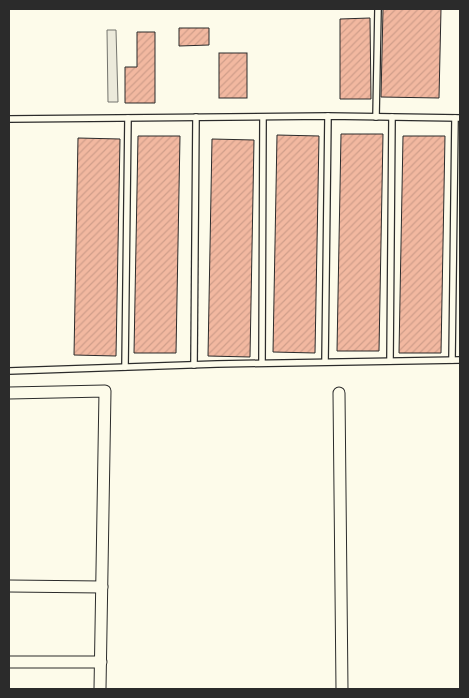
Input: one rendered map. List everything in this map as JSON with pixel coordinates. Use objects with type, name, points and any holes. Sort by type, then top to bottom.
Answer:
[{"type":"street","points":[[9,393],[105,392],[100,689]]},
{"type":"street","points":[[339,393],[342,689]]},
{"type":"street","points":[[9,586],[102,587]]},
{"type":"street","points":[[9,662],[101,662]]},
{"type":"lane","points":[[376,117],[378,9]]},
{"type":"lane","points":[[325,362],[328,116]]},
{"type":"lane","points":[[9,119],[328,116],[458,118],[452,360]]},
{"type":"lane","points":[[262,363],[263,117]]},
{"type":"lane","points":[[390,361],[392,117]]},
{"type":"lane","points":[[125,367],[128,118]]},
{"type":"lane","points":[[194,365],[196,118]]},
{"type":"lane","points":[[9,372],[262,363],[460,360]]},
{"type":"shaded area","points":[[107,30],[116,30],[118,102],[108,102]]},
{"type":"building","points":[[383,9],[441,9],[439,98],[381,97]]},
{"type":"building","points":[[370,18],[371,99],[340,99],[340,19]]},
{"type":"building","points":[[179,28],[209,28],[209,45],[179,46]]},
{"type":"building","points":[[137,32],[155,32],[155,103],[125,103],[125,67],[137,67]]},
{"type":"building","points":[[219,53],[247,53],[247,98],[219,98]]},
{"type":"building","points":[[341,134],[383,134],[379,351],[337,351]]},
{"type":"building","points":[[277,135],[319,136],[315,353],[273,352]]},
{"type":"building","points":[[138,136],[180,136],[176,353],[134,353]]},
{"type":"building","points":[[403,136],[445,136],[441,353],[399,353]]},
{"type":"building","points":[[78,138],[120,139],[116,356],[74,355]]},
{"type":"building","points":[[212,139],[254,140],[250,357],[208,356]]}]
